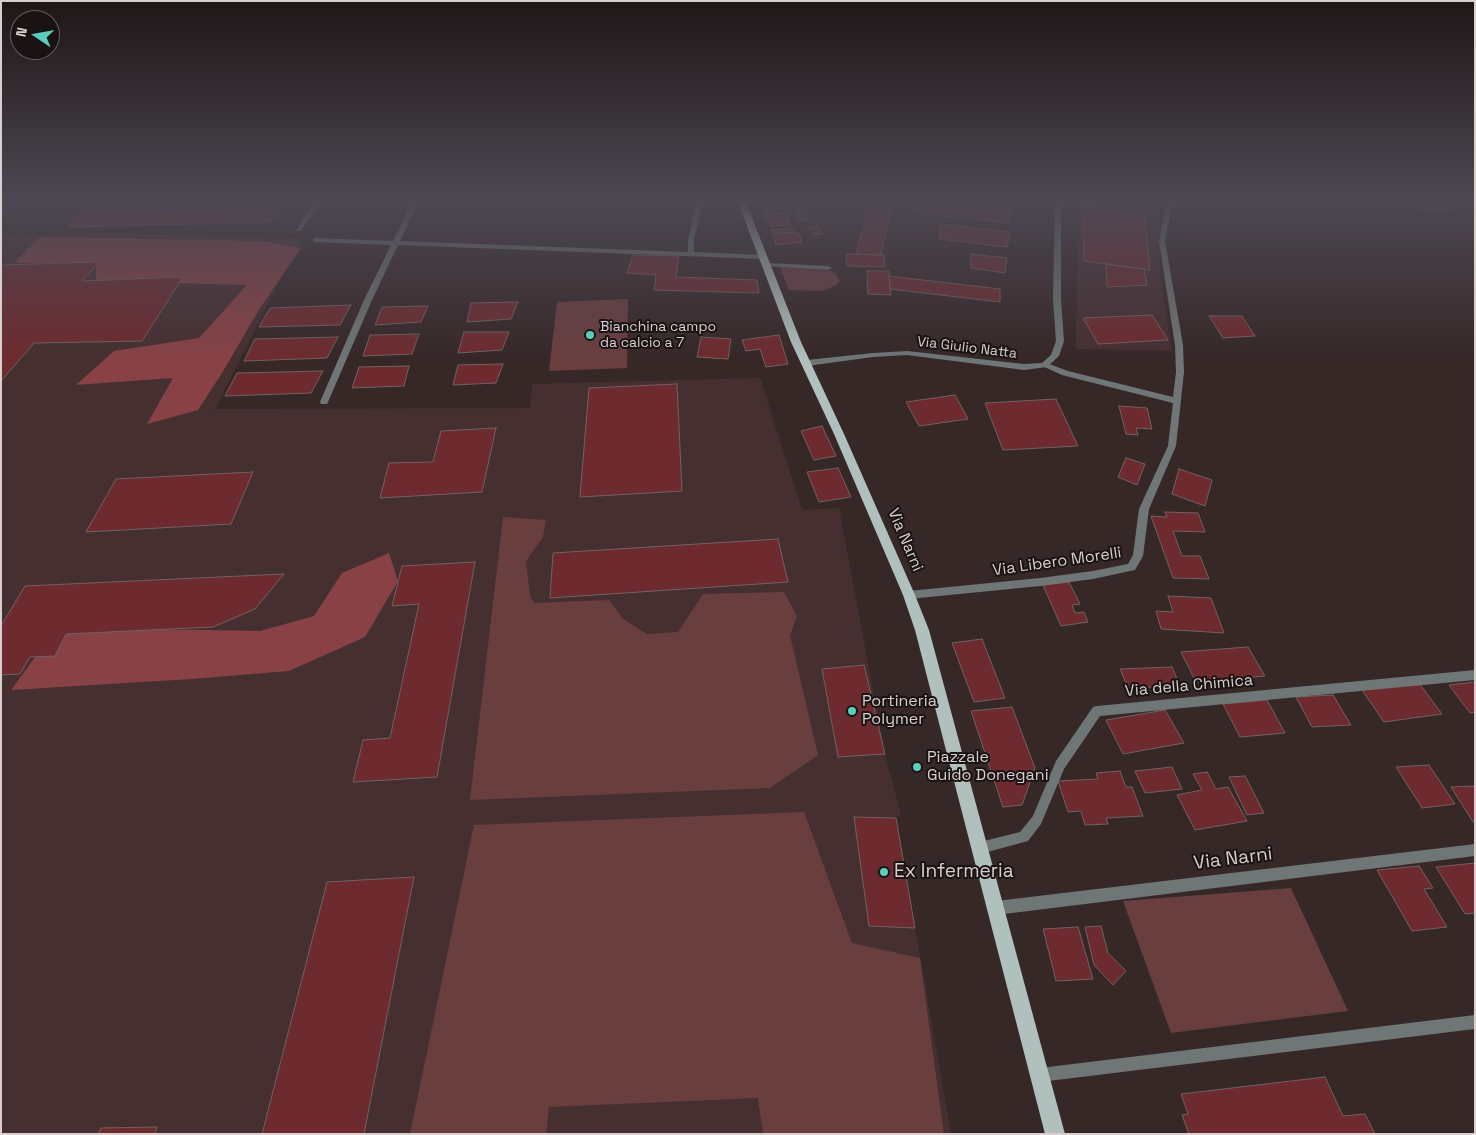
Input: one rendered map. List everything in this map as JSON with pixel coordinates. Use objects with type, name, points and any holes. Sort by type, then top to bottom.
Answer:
[{"type":"main road","name":"Via Narni","points":[[763,253],[796,342],[909,594],[922,630],[1056,1134]]},
{"type":"street","points":[[324,402],[390,253]]},
{"type":"street","points":[[691,253],[828,268]]},
{"type":"street","points":[[1057,253],[1057,299],[1060,341],[1055,356],[1044,364],[1065,374],[1177,400]]},
{"type":"street","name":"Via Libero Morelli","points":[[909,594],[1040,582],[1131,567],[1138,556],[1144,509],[1172,446],[1180,372],[1179,345],[1164,253]]},
{"type":"street","name":"Via Giulio Natta","points":[[807,363],[907,353],[1024,367],[1044,364]]},
{"type":"street","name":"Via della Chimica","points":[[980,848],[1024,837],[1037,820],[1060,765],[1097,711],[1475,675]]},
{"type":"street","name":"Via Narni","points":[[996,908],[1475,850]]},
{"type":"street","points":[[1040,1075],[1475,1022]]},
{"type":"shaded area","points":[[1,253],[293,253],[215,409],[530,408],[532,384],[760,378],[802,510],[839,508],[885,754],[901,815],[896,818],[951,1134],[1,1134]]},
{"type":"shaded area","points":[[24,253],[298,253],[260,308],[198,410],[147,424],[173,378],[76,385],[114,351],[199,338],[247,285],[96,281],[96,263],[14,263]]},
{"type":"shaded area","points":[[1078,253],[1160,253],[1160,273],[1172,351],[1076,349]]},
{"type":"shaded area","points":[[780,267],[831,271],[835,273],[840,281],[835,286],[822,291],[789,290]]},
{"type":"shaded area","name":"Bianchina campo da calcio a 7","points":[[628,299],[627,368],[549,371],[557,302]]},
{"type":"shaded area","points":[[503,517],[546,520],[543,537],[526,561],[530,596],[534,603],[609,600],[623,619],[647,634],[678,632],[703,594],[784,592],[797,616],[790,635],[818,755],[770,788],[470,800]]},
{"type":"shaded area","points":[[389,553],[398,581],[365,637],[289,671],[11,690],[49,638],[99,628],[260,631],[314,616],[342,573]]},
{"type":"shaded area","points":[[804,812],[852,943],[920,958],[944,1134],[763,1134],[758,1098],[549,1107],[546,1134],[410,1134],[474,825]]},
{"type":"shaded area","points":[[1291,888],[1348,1011],[1171,1033],[1123,901]]},
{"type":"building","points":[[856,253],[881,253],[881,255]]},
{"type":"building","points":[[1084,253],[1148,253],[1150,270],[1084,261]]},
{"type":"building","points":[[846,254],[884,255],[885,267],[847,266]]},
{"type":"building","points":[[971,254],[1007,258],[1005,273],[971,268]]},
{"type":"building","points":[[633,255],[679,256],[676,277],[757,280],[759,293],[654,290],[656,275],[627,273]]},
{"type":"building","points":[[99,262],[82,281],[183,277],[142,341],[34,343],[1,381],[1,265]]},
{"type":"building","points":[[1106,264],[1144,269],[1147,285],[1107,287]]},
{"type":"building","points":[[867,271],[889,271],[891,295],[868,294]]},
{"type":"building","points":[[889,276],[1000,289],[1000,302],[890,289]]},
{"type":"building","points":[[518,302],[511,319],[467,322],[471,303]]},
{"type":"building","points":[[351,305],[340,325],[259,327],[270,308]]},
{"type":"building","points":[[428,306],[421,322],[375,325],[382,307]]},
{"type":"building","points":[[1152,315],[1168,340],[1098,344],[1083,318]]},
{"type":"building","points":[[1209,316],[1242,316],[1255,336],[1223,338]]},
{"type":"building","points":[[464,332],[509,332],[502,350],[458,353]]},
{"type":"building","points":[[419,334],[412,354],[363,356],[370,335]]},
{"type":"building","points":[[779,335],[788,364],[766,367],[760,349],[746,351],[742,340]]},
{"type":"building","points":[[338,337],[327,358],[244,361],[255,339]]},
{"type":"building","points":[[701,337],[731,339],[728,359],[697,357]]},
{"type":"building","points":[[503,364],[496,383],[453,385],[458,365]]},
{"type":"building","points":[[409,366],[404,386],[352,388],[359,367]]},
{"type":"building","points":[[323,371],[311,393],[225,396],[237,373]]},
{"type":"building","points":[[677,384],[682,491],[580,497],[589,388]]},
{"type":"building","points":[[955,395],[968,419],[919,426],[906,402]]},
{"type":"building","points":[[1056,399],[1078,446],[1003,450],[985,403]]},
{"type":"building","points":[[1119,406],[1147,408],[1152,429],[1136,428],[1138,435],[1126,434]]},
{"type":"building","points":[[822,426],[836,456],[814,460],[801,431]]},
{"type":"building","points":[[496,428],[482,492],[380,498],[389,463],[433,462],[441,431]]},
{"type":"building","points":[[1126,458],[1145,464],[1137,485],[1118,477]]},
{"type":"building","points":[[838,468],[851,497],[819,502],[807,472]]},
{"type":"building","points":[[1179,469],[1212,480],[1205,506],[1172,494]]},
{"type":"building","points":[[253,472],[231,524],[86,532],[116,479]]},
{"type":"building","points":[[1165,512],[1198,513],[1205,532],[1173,531],[1182,556],[1200,556],[1209,579],[1173,578],[1151,516],[1167,517]]},
{"type":"building","points":[[778,539],[788,582],[550,598],[553,553]]},
{"type":"building","points":[[475,562],[437,777],[353,782],[363,740],[390,738],[419,604],[392,606],[402,566]]},
{"type":"building","points":[[284,574],[255,609],[213,627],[66,634],[55,656],[30,657],[20,674],[1,675],[1,626],[25,586]]},
{"type":"building","points":[[1069,582],[1080,604],[1072,605],[1075,613],[1084,612],[1088,622],[1061,626],[1043,585]]},
{"type":"building","points":[[1168,596],[1211,598],[1224,633],[1161,629],[1156,611],[1173,612]]},
{"type":"building","points":[[982,639],[1005,698],[974,702],[952,643]]},
{"type":"building","points":[[1248,647],[1265,676],[1196,682],[1181,652]]},
{"type":"building","name":"Portineria Polymer","points":[[864,665],[885,754],[838,757],[822,669]]},
{"type":"building","points":[[1172,667],[1180,686],[1128,688],[1120,669]]},
{"type":"building","points":[[1475,682],[1475,712],[1470,713],[1449,685]]},
{"type":"building","points":[[1419,683],[1442,714],[1384,722],[1362,690]]},
{"type":"building","points":[[1333,695],[1351,725],[1312,727],[1296,697]]},
{"type":"building","points":[[1267,700],[1285,733],[1240,737],[1223,704]]},
{"type":"building","points":[[1012,707],[1035,768],[1022,805],[1003,807],[971,711]]},
{"type":"building","points":[[1165,710],[1184,743],[1123,754],[1106,720]]},
{"type":"building","points":[[1429,765],[1455,804],[1422,808],[1396,767]]},
{"type":"building","points":[[1172,767],[1182,789],[1145,793],[1135,771]]},
{"type":"building","points":[[1120,771],[1126,787],[1132,787],[1143,816],[1106,818],[1108,824],[1085,825],[1081,811],[1068,812],[1058,781],[1098,779],[1096,773]]},
{"type":"building","points":[[1207,772],[1216,789],[1228,787],[1247,821],[1195,830],[1177,795],[1202,790],[1193,774]]},
{"type":"building","points":[[1245,776],[1264,813],[1247,815],[1229,777]]},
{"type":"building","points":[[1475,786],[1475,822],[1473,822],[1451,787]]},
{"type":"building","name":"Ex Infermeria","points":[[854,817],[896,818],[915,928],[869,926]]},
{"type":"building","points":[[1475,863],[1475,913],[1465,914],[1436,867]]},
{"type":"building","points":[[1419,866],[1433,888],[1424,889],[1447,927],[1412,931],[1377,870]]},
{"type":"building","points":[[414,877],[364,1134],[262,1134],[327,882]]},
{"type":"building","points":[[1101,926],[1108,953],[1126,971],[1113,985],[1094,965],[1085,927]]},
{"type":"building","points":[[1078,927],[1093,979],[1056,981],[1043,929]]},
{"type":"building","points":[[1325,1077],[1343,1116],[1365,1114],[1375,1134],[1189,1134],[1182,1115],[1188,1114],[1181,1094]]},
{"type":"building","points":[[157,1127],[155,1134],[98,1134],[101,1128]]},
{"type":"place","name":"Bianchina campo da calcio a 7","points":[[590,335]]},
{"type":"place","name":"Portineria Polymer","points":[[852,711]]},
{"type":"place","name":"Piazzale Guido Donegani","points":[[917,767]]},
{"type":"place","name":"Ex Infermeria","points":[[884,872]]}]
